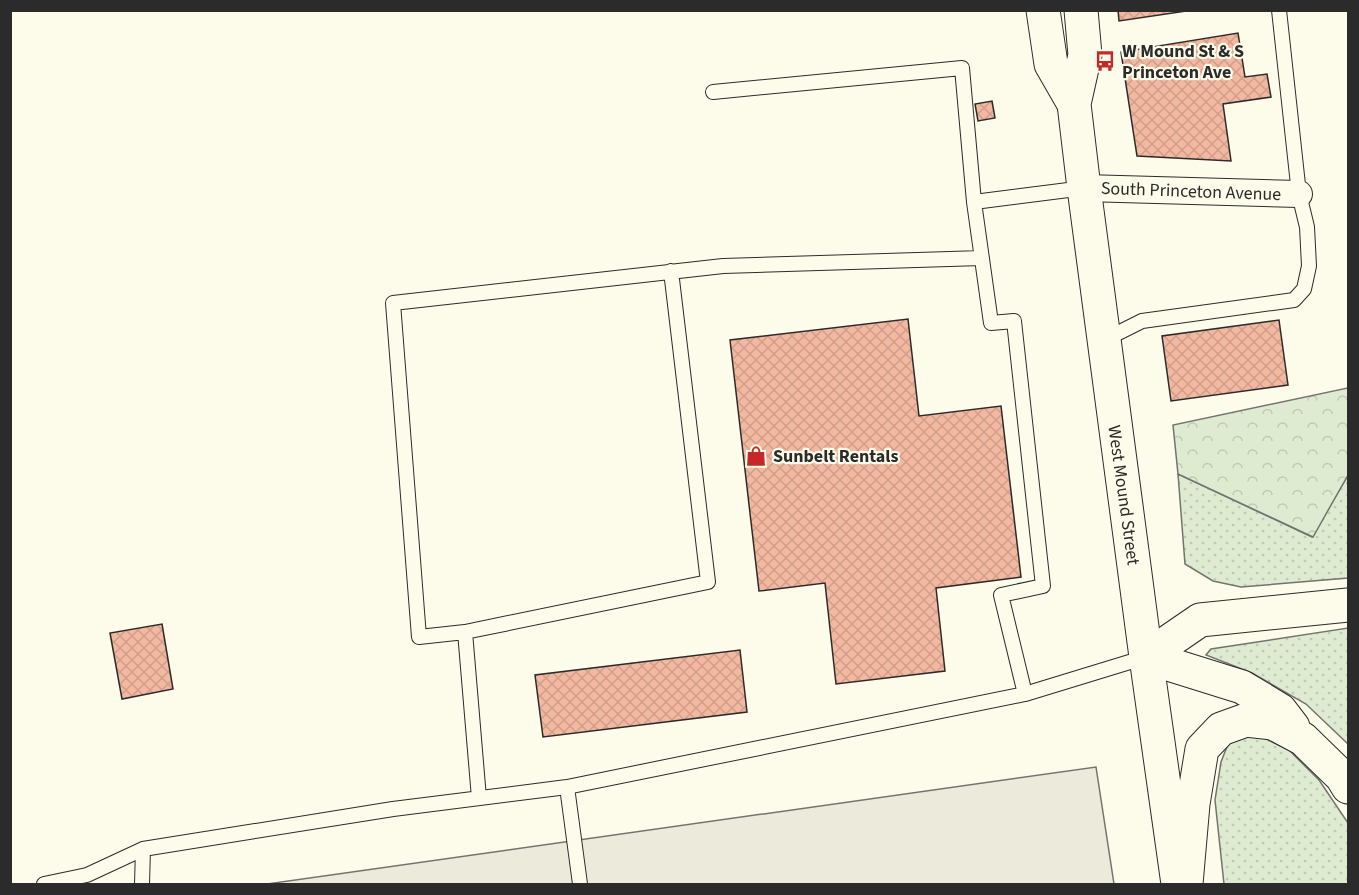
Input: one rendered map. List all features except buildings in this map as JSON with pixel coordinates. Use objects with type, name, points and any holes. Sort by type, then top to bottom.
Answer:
[{"type":"main road","name":"West Mound Street","points":[[1043,10],[1051,64],[1074,104]]},
{"type":"main road","name":"West Mound Street","points":[[1081,10],[1085,55],[1074,104],[1178,885]]},
{"type":"main road","points":[[1146,657],[1200,620],[1348,605]]},
{"type":"main road","points":[[1146,657],[1242,687],[1280,710],[1303,739],[1342,777],[1348,787]]},
{"type":"main road","points":[[1186,885],[1193,804],[1202,749],[1221,729],[1246,720],[1273,723],[1303,739]]},
{"type":"street","name":"South Princeton Avenue","points":[[1084,188],[1299,194]]},
{"type":"lane","points":[[1104,340],[1142,321],[1294,300],[1304,289],[1309,266],[1306,227],[1299,194],[1279,10]]},
{"type":"lane","points":[[713,92],[962,68],[974,202],[991,323],[1014,321],[1043,586],[1001,595],[1025,694]]},
{"type":"lane","points":[[974,202],[1084,188]]},
{"type":"lane","points":[[671,272],[708,582],[465,632],[419,637],[393,303],[723,266],[982,258]]},
{"type":"lane","points":[[465,632],[479,798]]},
{"type":"lane","points":[[44,885],[87,875],[143,849],[393,809],[567,787],[1025,694],[1146,657]]},
{"type":"lane","points":[[567,787],[580,885]]},
{"type":"lane","points":[[142,885],[143,849]]},
{"type":"green space","points":[[1348,388],[1348,475],[1313,537],[1178,474],[1173,425]]},
{"type":"green space","points":[[1178,474],[1312,537],[1348,475],[1348,578],[1241,587],[1213,581],[1185,564]]},
{"type":"green space","points":[[1348,628],[1348,744],[1306,704],[1252,673],[1206,655],[1211,649]]},
{"type":"green space","points":[[1258,735],[1289,750],[1319,780],[1348,823],[1348,884],[1224,884],[1215,800],[1221,762],[1230,739]]},
{"type":"shaded area","points":[[1096,767],[1114,884],[267,884]]},
{"type":"place","name":"W Mound St & S Princeton Ave","points":[[1105,61]]},
{"type":"place","name":"Sunbelt Rentals","points":[[756,456]]}]
